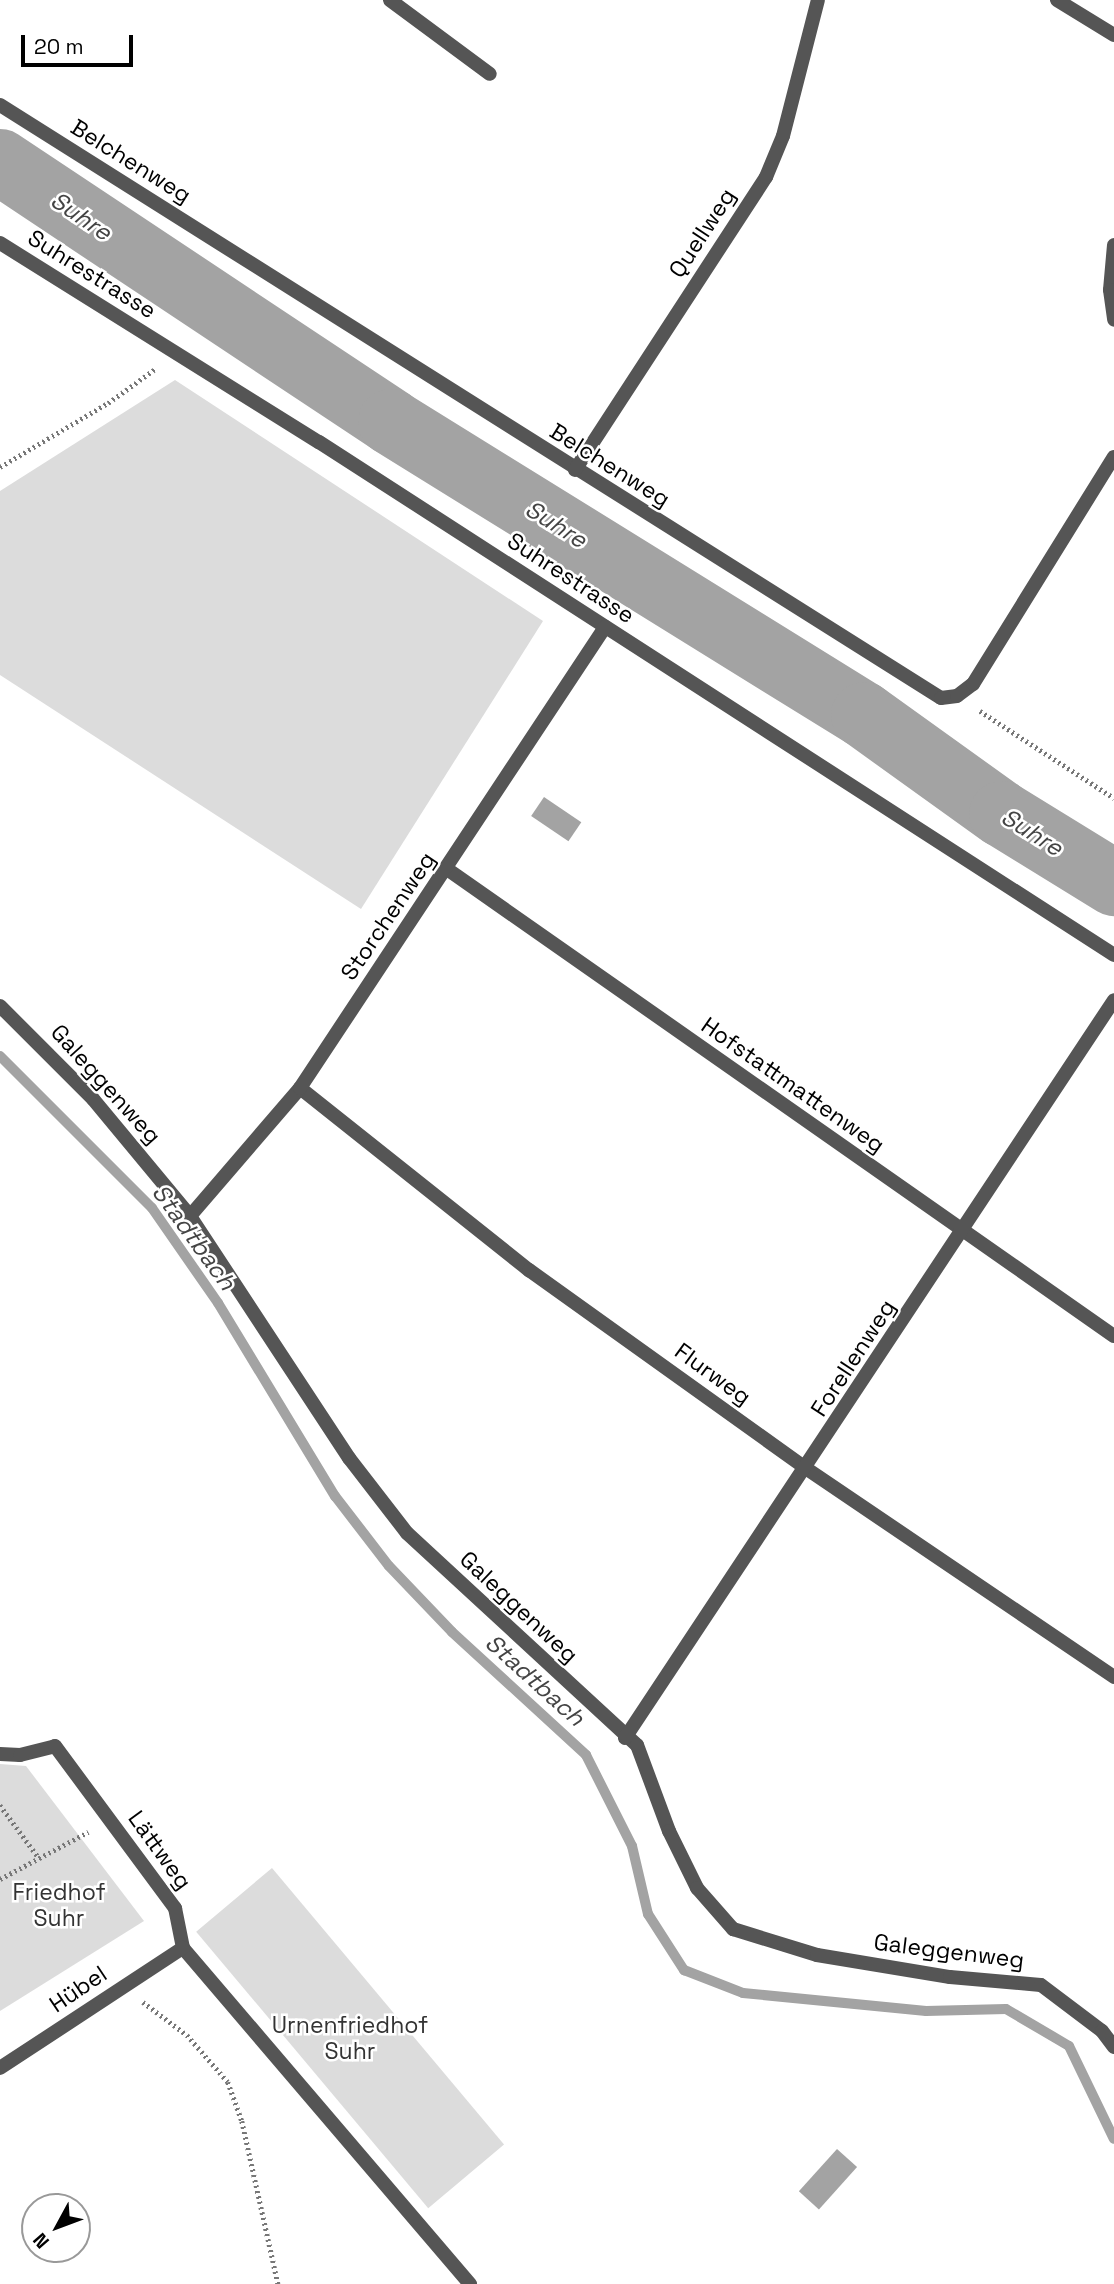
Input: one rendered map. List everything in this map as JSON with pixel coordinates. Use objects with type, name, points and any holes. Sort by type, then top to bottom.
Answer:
[{"type":"street","points":[[390,0],[490,74]]},
{"type":"street","name":"Quellweg","points":[[575,470],[766,177],[783,136],[818,0]]},
{"type":"street","points":[[1057,0],[1114,35]]},
{"type":"street","name":"Belchenweg","points":[[0,105],[575,470],[941,698],[957,696]]},
{"type":"street","name":"Suhrestrasse","points":[[0,243],[606,627],[1114,955]]},
{"type":"street","points":[[1114,245],[1110,290],[1114,320]]},
{"type":"street","points":[[957,696],[973,684],[1114,457]]},
{"type":"street","name":"Storchenweg","points":[[190,1216],[300,1088],[606,627]]},
{"type":"street","name":"Hofstattmattenweg","points":[[447,869],[1114,1336]]},
{"type":"street","name":"Forellenweg","points":[[625,1738],[807,1469],[1114,1000]]},
{"type":"street","name":"Galeggenweg","points":[[0,1006],[93,1099],[190,1216],[349,1458],[407,1533],[625,1738],[637,1745],[669,1831],[697,1888],[733,1928],[817,1955],[950,1977],[1041,1985],[1102,2031],[1114,2047]]},
{"type":"street","name":"Flurweg","points":[[300,1088],[529,1270],[807,1469],[1114,1677]]},
{"type":"street","name":"Lättweg","points":[[0,1754],[20,1755],[55,1746],[175,1908],[183,1948],[470,2284]]},
{"type":"street","name":"Hübel","points":[[0,2068],[183,1948]]},
{"type":"path","points":[[0,467],[108,403],[175,354]]},
{"type":"path","points":[[957,696],[1114,798]]},
{"type":"path","points":[[0,1805],[39,1858]]},
{"type":"path","points":[[0,1879],[110,1820]]},
{"type":"path","points":[[125,1985],[187,2035],[228,2082],[245,2133],[278,2284]]},
{"type":"green space","points":[[175,380],[543,621],[361,909],[0,675],[0,491]]},
{"type":"green space","name":"Friedhof Suhr","points":[[0,1764],[26,1766],[144,1921],[0,2011]]},
{"type":"green space","name":"Urnenfriedhof Suhr","points":[[272,1868],[504,2145],[428,2208],[196,1932]]},
{"type":"shaded area","points":[[544,797],[581,822],[568,841],[531,816]]},
{"type":"shaded area","points":[[837,2149],[857,2167],[819,2209],[799,2191]]},
{"type":"waterway","name":"Suhre","points":[[0,162],[391,422],[864,715],[1002,814],[1114,883]]},
{"type":"waterway","name":"Stadtbach","points":[[0,1056],[152,1208],[218,1303],[335,1496],[389,1566],[452,1632],[586,1755],[632,1846],[648,1914],[684,1970],[743,1993],[926,2011],[1006,2009],[1069,2046],[1114,2139]]}]
